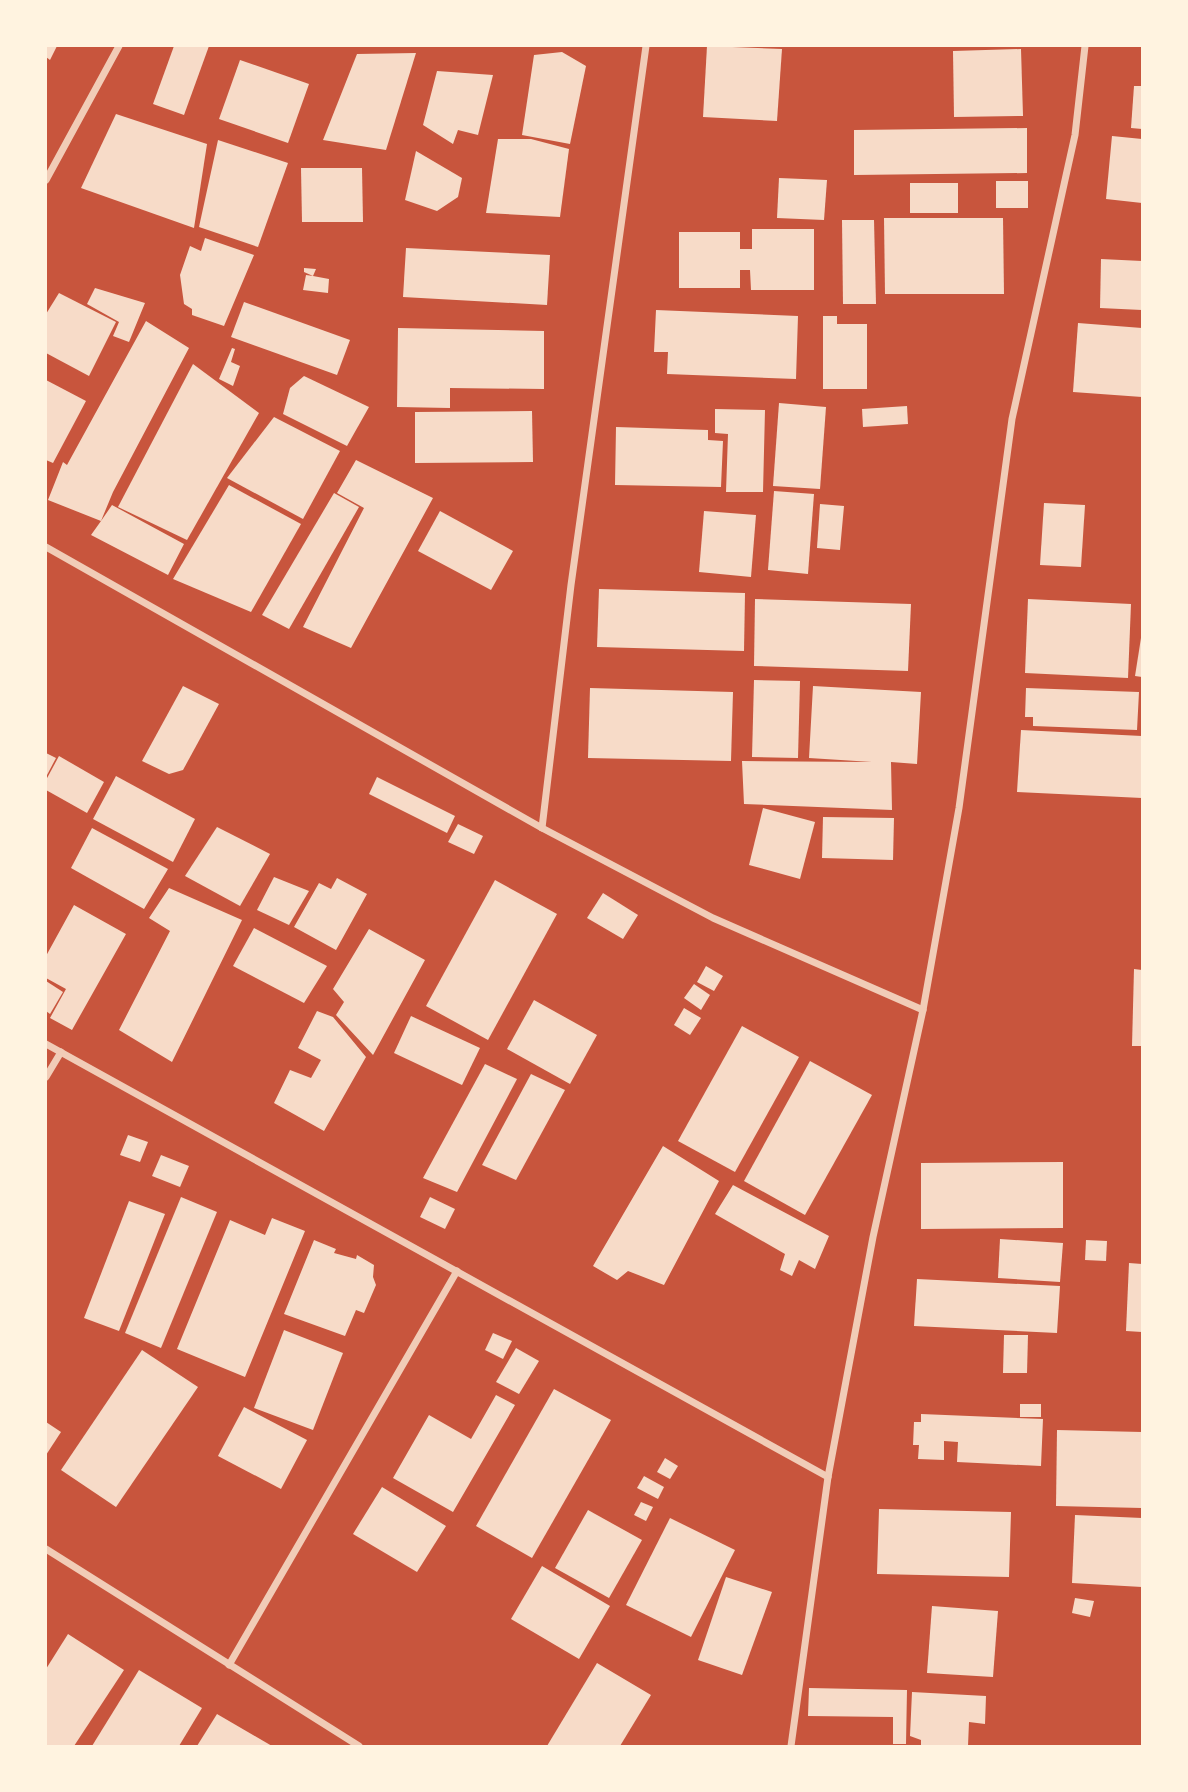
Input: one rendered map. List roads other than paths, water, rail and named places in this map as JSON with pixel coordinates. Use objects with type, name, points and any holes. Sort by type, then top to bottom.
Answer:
[{"type":"street","points":[[46,180],[119,46]]},
{"type":"street","points":[[542,828],[571,585],[646,46]]},
{"type":"street","points":[[791,1746],[828,1477],[873,1237],[923,1010],[960,808],[1012,419],[1075,135],[1085,46]]},
{"type":"street","points":[[46,547],[542,828],[713,918],[923,1010]]},
{"type":"street","points":[[46,1044],[828,1477]]},
{"type":"street","points":[[46,1077],[61,1052]]},
{"type":"street","points":[[229,1665],[457,1271]]},
{"type":"street","points":[[46,1549],[359,1746]]}]
